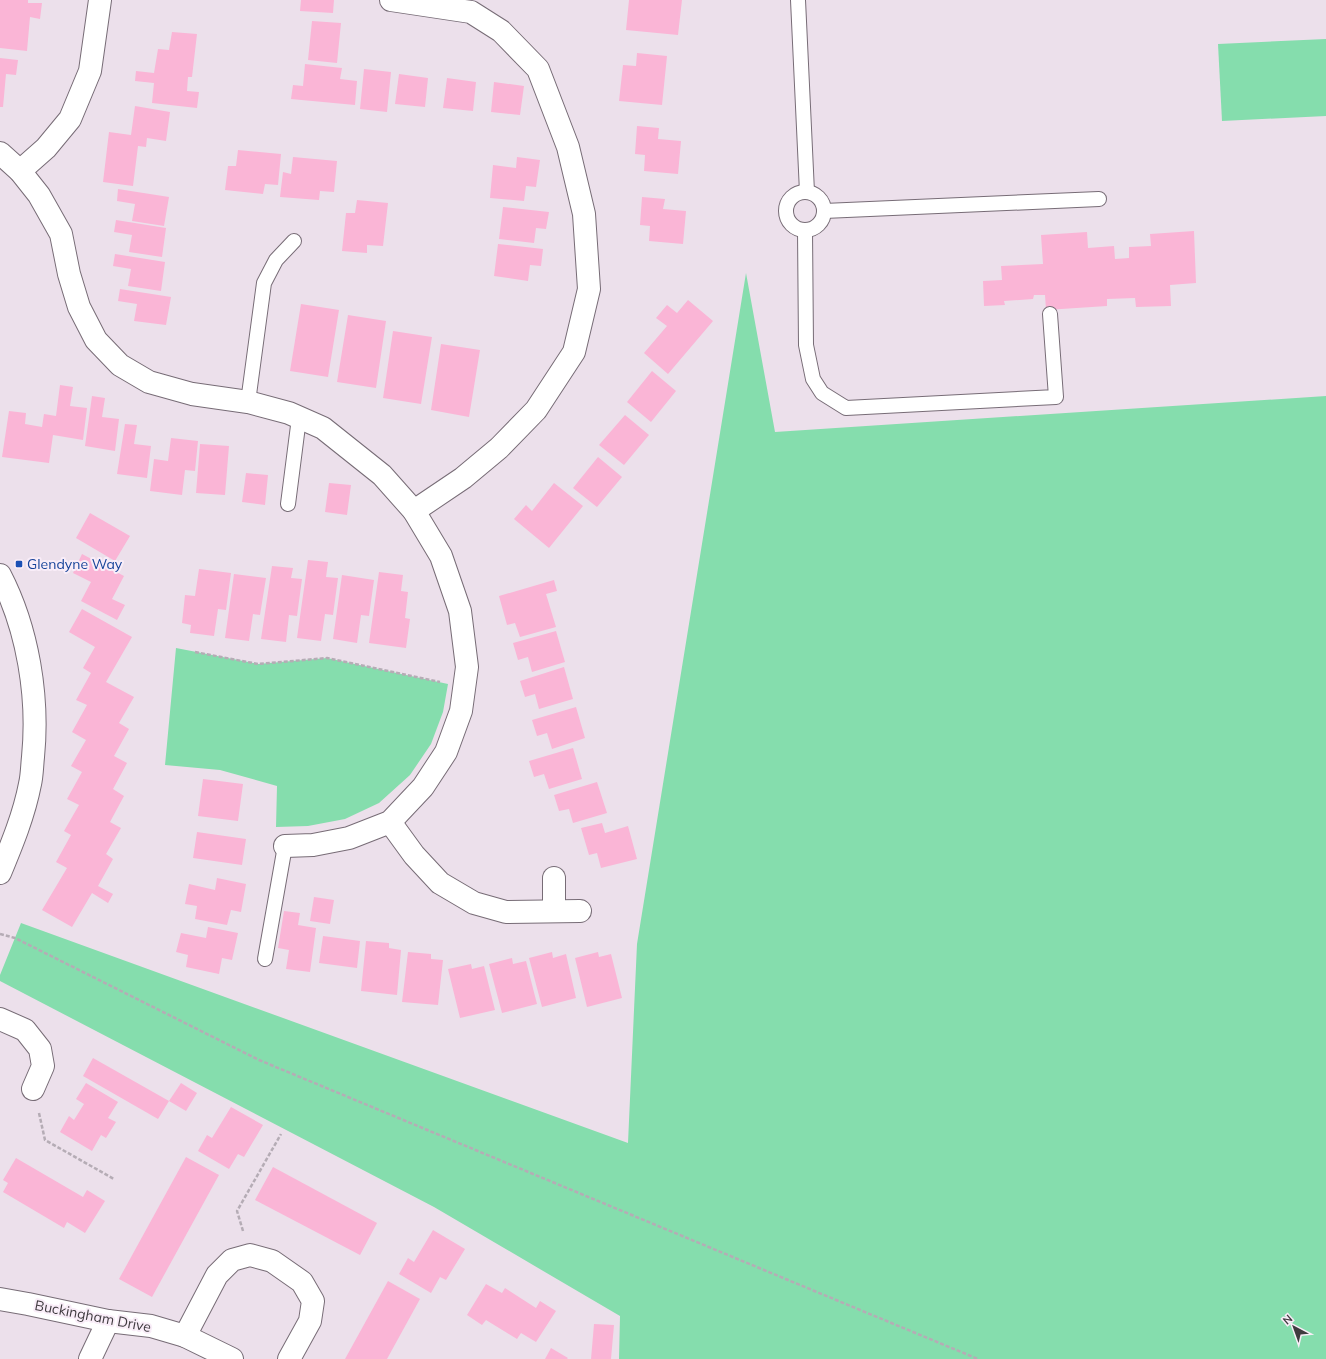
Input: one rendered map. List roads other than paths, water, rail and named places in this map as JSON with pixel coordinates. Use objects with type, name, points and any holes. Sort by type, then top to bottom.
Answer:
[{"type":"street","points":[[20,170],[46,148],[70,119],[90,71],[100,0]]},
{"type":"street","points":[[391,0],[471,12],[501,31],[538,69],[568,147],[584,214],[589,289],[574,352],[536,410],[499,448],[462,478],[414,510]]},
{"type":"street","points":[[0,153],[20,170],[39,195],[60,234],[69,274],[79,307],[96,340],[120,365],[149,382],[192,394],[248,402],[289,413],[323,428],[382,475],[414,510],[441,556],[460,610],[467,667],[461,711],[446,752],[423,787],[390,822],[349,838],[313,845],[285,846]]},
{"type":"street","points":[[0,575],[6,586],[26,643],[34,701],[34,743],[30,783],[19,827],[0,873]]},
{"type":"street","points":[[390,822],[414,855],[440,883],[474,903],[506,912],[580,911]]},
{"type":"street","points":[[554,878],[554,911]]},
{"type":"street","points":[[0,1019],[24,1030],[40,1049],[43,1066],[33,1089]]},
{"type":"street","points":[[185,1336],[217,1275],[232,1260],[250,1255],[272,1261],[302,1282],[313,1301],[310,1321],[289,1359]]},
{"type":"street","name":"Buckingham Drive","points":[[0,1299],[108,1321],[151,1326],[185,1336],[232,1359]]},
{"type":"street","points":[[90,1359],[108,1321]]},
{"type":"lane","points":[[798,0],[807,192]]},
{"type":"lane","points":[[807,192],[816,195],[822,202],[824,211],[822,221],[814,228],[805,231],[794,228],[787,220],[785,210],[788,200],[796,193],[807,192]]},
{"type":"lane","points":[[824,211],[1099,199]]},
{"type":"lane","points":[[805,231],[806,345],[813,379],[822,394],[846,408],[1056,397],[1050,314]]},
{"type":"lane","points":[[248,402],[264,283],[276,260],[294,241]]},
{"type":"lane","points":[[288,504],[299,418]]},
{"type":"lane","points":[[265,960],[285,846]]},
{"type":"place","name":"Glendyne Way","points":[[19,564]]}]
